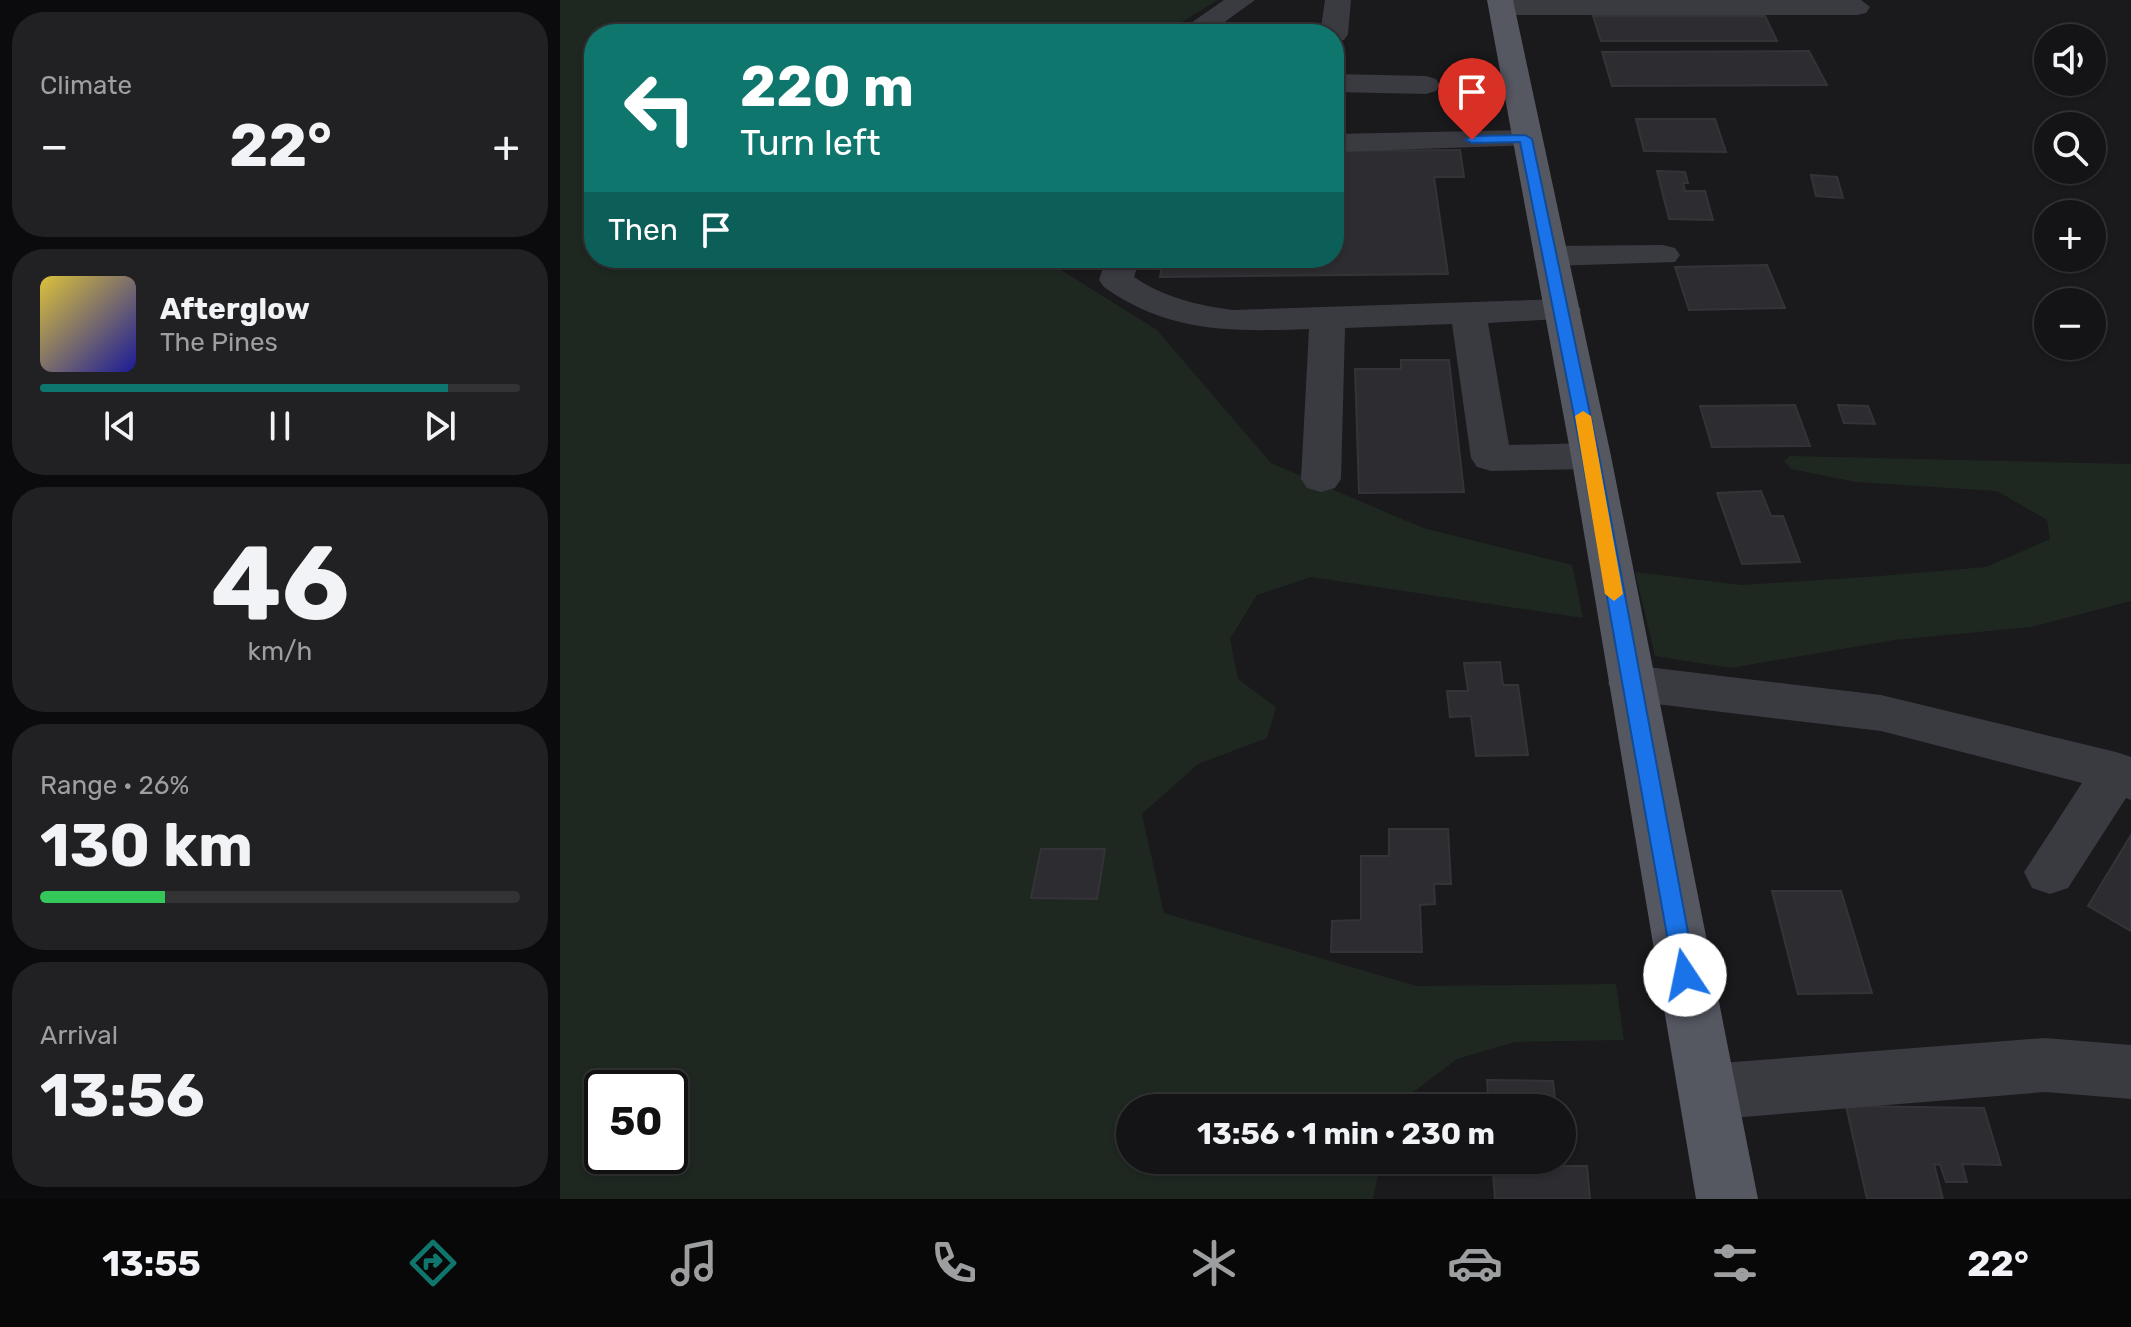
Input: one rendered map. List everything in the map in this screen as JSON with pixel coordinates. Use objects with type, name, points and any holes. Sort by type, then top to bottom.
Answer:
[{"type":"main road","points":[[1501,4],[1525,139],[1591,456],[1727,1199]]},
{"type":"lane","points":[[1205,24],[1242,0]]},
{"type":"lane","points":[[1335,24],[1338,0]]},
{"type":"lane","points":[[1501,4],[1857,7]]},
{"type":"lane","points":[[1344,83],[1426,85]]},
{"type":"lane","points":[[1344,143],[1525,139]]},
{"type":"lane","points":[[1551,256],[1663,255]]},
{"type":"lane","points":[[1120,268],[1116,280],[1140,298],[1181,315],[1233,321],[1563,310]]},
{"type":"lane","points":[[1468,313],[1491,458],[1591,456]]},
{"type":"lane","points":[[1321,479],[1327,317]]},
{"type":"lane","points":[[1631,683],[1881,713],[2124,776],[2050,872]]},
{"type":"lane","points":[[1707,1092],[2045,1065],[2131,1072]]},
{"type":"shaded area","points":[[560,0],[1218,0],[1178,24],[584,24],[584,268],[1058,268],[1157,330],[1271,463],[1423,528],[1572,565],[1583,618],[1311,577],[1257,595],[1230,639],[1238,679],[1276,707],[1267,738],[1198,764],[1142,814],[1164,913],[1417,986],[1616,984],[1624,1040],[1515,1042],[1457,1059],[1411,1094],[1116,1094],[1116,1174],[1378,1174],[1373,1199],[560,1199]]},
{"type":"shaded area","points":[[1790,456],[2131,464],[2131,601],[2031,627],[1894,640],[1731,668],[1655,656],[1635,572],[1742,585],[1880,576],[1986,567],[2050,539],[2047,520],[1997,491],[1856,482],[1791,469],[1784,461]]},
{"type":"building","points":[[1593,16],[1765,16],[1777,41],[1601,41]]},
{"type":"building","points":[[1809,51],[1827,85],[1612,86],[1602,52]]},
{"type":"building","points":[[1636,119],[1715,119],[1726,152],[1644,151]]},
{"type":"building","points":[[1460,150],[1464,177],[1434,177],[1448,274],[1160,277],[1161,268],[1344,268],[1344,151]]},
{"type":"building","points":[[1657,171],[1685,172],[1688,183],[1683,183],[1685,191],[1705,191],[1713,220],[1669,219]]},
{"type":"building","points":[[1811,175],[1837,177],[1843,198],[1816,196]]},
{"type":"building","points":[[1767,265],[1785,308],[1689,310],[1675,267]]},
{"type":"building","points":[[1401,360],[1449,360],[1464,492],[1359,493],[1355,369],[1401,369]]},
{"type":"building","points":[[1795,405],[1810,446],[1712,447],[1700,406]]},
{"type":"building","points":[[1838,405],[1868,406],[1875,424],[1844,423]]},
{"type":"building","points":[[1761,491],[1771,516],[1783,516],[1800,562],[1742,564],[1717,493]]},
{"type":"building","points":[[1500,662],[1503,685],[1518,685],[1528,755],[1476,756],[1471,716],[1450,717],[1447,691],[1468,691],[1464,663]]},
{"type":"building","points":[[1389,829],[1448,829],[1451,884],[1434,884],[1435,904],[1420,905],[1422,952],[1331,952],[1332,921],[1361,920],[1361,856],[1389,856]]},
{"type":"building","points":[[2131,835],[2131,931],[2088,906]]},
{"type":"building","points":[[1041,849],[1105,849],[1097,899],[1031,898]]},
{"type":"building","points":[[1772,891],[1841,891],[1872,993],[1798,994]]},
{"type":"building","points":[[1487,1080],[1553,1081],[1554,1094],[1488,1094]]},
{"type":"building","points":[[1846,1106],[1984,1108],[2001,1165],[1962,1164],[1967,1182],[1946,1182],[1940,1165],[1934,1164],[1943,1199],[1867,1199]]},
{"type":"building","points":[[1576,1166],[1587,1166],[1590,1199],[1495,1199],[1493,1174],[1576,1174]]},
{"type":"slow traffic","points":[[1583,416],[1614,594]]},
{"type":"route","points":[[1472,140],[1525,139],[1591,456],[1593,483],[1685,975]]}]
